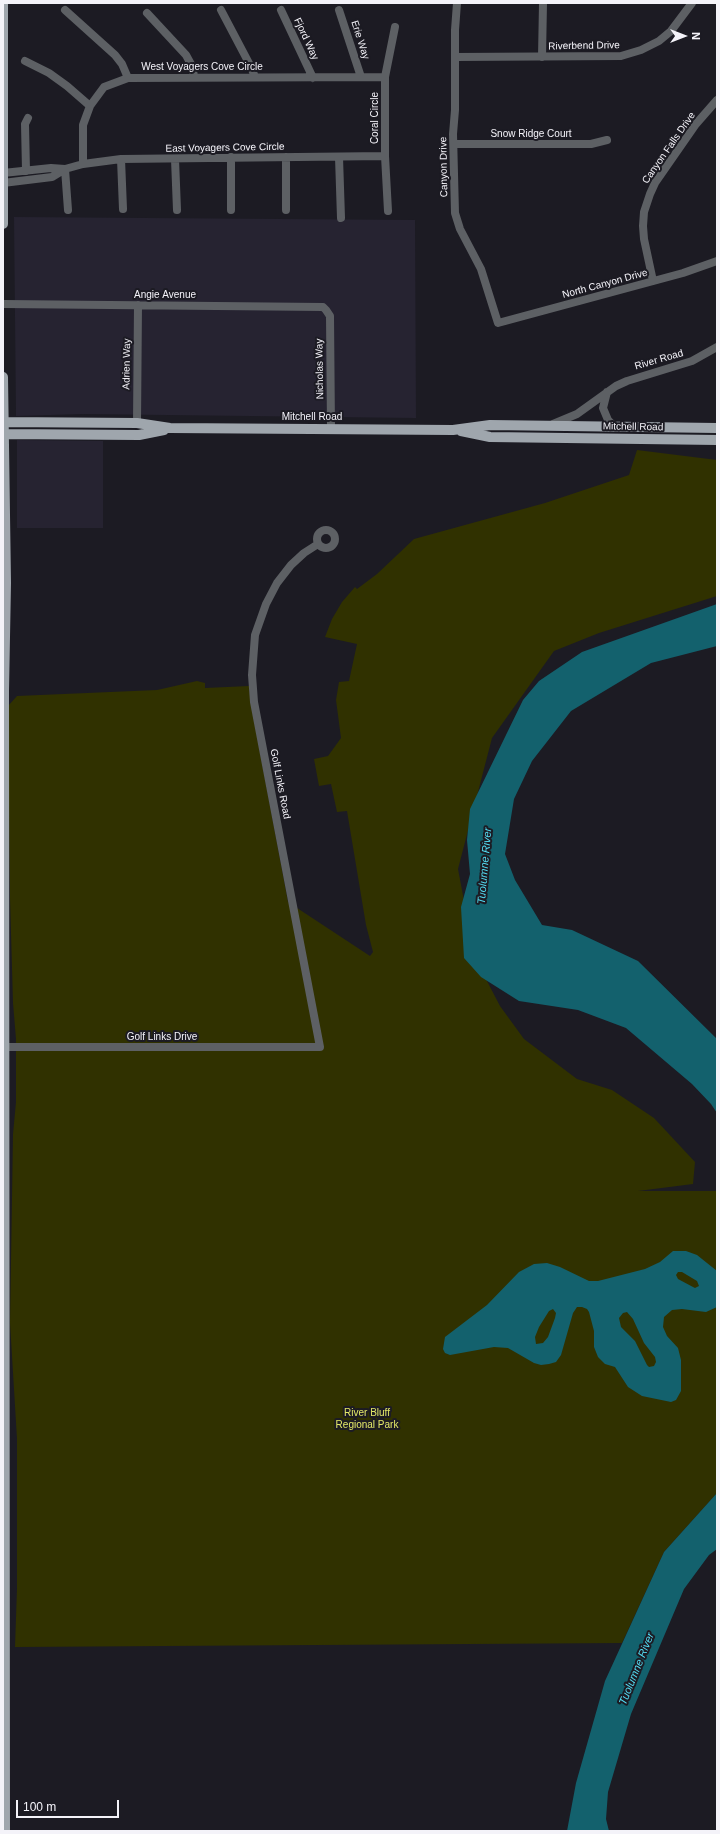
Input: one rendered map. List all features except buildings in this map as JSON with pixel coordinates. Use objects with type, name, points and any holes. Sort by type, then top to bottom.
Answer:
[{"type":"main road","points":[[3,3],[3,224]]},
{"type":"main road","points":[[3,377],[6,583],[4,691],[3,1095],[5,1831]]},
{"type":"main road","name":"Mitchell Road","points":[[4,422],[137,423],[170,428],[453,430],[490,425],[717,428]]},
{"type":"main road","name":"Mitchell Road","points":[[4,434],[139,435],[170,428]]},
{"type":"main road","name":"Mitchell Road","points":[[453,430],[490,437],[717,440]]},
{"type":"street","name":"Canyon Drive","points":[[457,3],[455,110],[453,134],[455,212],[460,229],[481,269],[498,323]]},
{"type":"street","points":[[542,57],[543,3]]},
{"type":"street","name":"Riverbend Drive","points":[[455,56],[613,57],[632,54],[652,46],[665,36],[680,20],[692,3]]},
{"type":"street","points":[[64,10],[115,55],[122,64],[128,78]]},
{"type":"street","points":[[221,10],[252,67],[255,77]]},
{"type":"street","name":"Fjord Way","points":[[281,10],[313,78]]},
{"type":"street","name":"Erie Way","points":[[339,10],[361,77]]},
{"type":"street","points":[[146,12],[186,55],[192,66],[194,76]]},
{"type":"street","name":"Coral Circle","points":[[388,211],[385,156],[386,77],[395,27]]},
{"type":"street","points":[[25,61],[49,73],[90,106]]},
{"type":"street","name":"West Voyagers Cove Circle","points":[[83,164],[83,125],[90,106],[104,87],[128,78],[194,76],[313,78],[386,77]]},
{"type":"street","name":"Canyon Falls Drive","points":[[653,281],[644,239],[643,226],[644,212],[650,194],[655,183],[696,124],[717,100]]},
{"type":"street","points":[[26,171],[25,124],[28,118]]},
{"type":"street","name":"Snow Ridge Court","points":[[454,144],[591,144],[607,140]]},
{"type":"street","points":[[339,156],[341,218]]},
{"type":"street","name":"East Voyagers Cove Circle","points":[[3,183],[52,178],[65,169],[83,164],[121,159],[385,156]]},
{"type":"street","points":[[231,157],[231,210]]},
{"type":"street","points":[[286,157],[286,210]]},
{"type":"street","points":[[121,159],[123,209]]},
{"type":"street","points":[[175,159],[177,210]]},
{"type":"street","name":"East Voyagers Cove Circle","points":[[3,173],[51,168],[65,169]]},
{"type":"street","points":[[65,169],[68,210]]},
{"type":"street","name":"North Canyon Drive","points":[[498,323],[653,281],[717,261]]},
{"type":"street","name":"Angie Avenue","points":[[3,304],[319,306],[326,310]]},
{"type":"street","name":"Adrien Way","points":[[137,423],[138,304]]},
{"type":"street","name":"Nicholas Way","points":[[326,310],[330,316],[331,429]]},
{"type":"street","name":"River Road","points":[[550,426],[569,418],[616,386],[636,377],[692,361],[717,347]]},
{"type":"street","points":[[607,392],[603,408],[608,420],[615,427]]},
{"type":"street","name":"Golf Links Road","points":[[318,544],[304,553],[292,565],[278,583],[266,604],[254,641],[252,675],[254,702],[320,1047]]},
{"type":"street","name":"Golf Links Drive","points":[[4,1047],[320,1047]]},
{"type":"shaded area","points":[[14,217],[415,220],[416,418],[83,414],[16,416]]},
{"type":"shaded area","points":[[17,440],[103,441],[103,528],[17,528]]},
{"type":"green space","name":"River Bluff Regional Park","points":[[637,450],[717,460],[717,596],[599,633],[554,651],[492,738],[458,869],[475,958],[500,1006],[524,1039],[577,1079],[612,1090],[654,1118],[695,1162],[693,1184],[638,1191],[717,1191],[717,1493],[664,1552],[622,1643],[15,1647],[17,1588],[17,1439],[10,1323],[13,1134],[16,1102],[16,1039],[13,1003],[10,898],[8,706],[17,696],[157,690],[197,681],[205,683],[205,688],[249,686],[253,715],[288,902],[370,956],[373,952],[366,925],[347,811],[337,812],[331,784],[319,786],[314,759],[328,756],[341,738],[336,700],[339,682],[349,681],[357,644],[325,637],[332,619],[342,602],[355,587],[357,589],[377,574],[414,539],[545,503],[629,475]]},
{"type":"water","name":"Tuolumne River","points":[[717,604],[717,646],[651,663],[571,711],[532,761],[514,799],[505,854],[515,880],[542,925],[572,930],[638,961],[717,1039],[717,1113],[711,1104],[692,1084],[626,1028],[578,1010],[519,1001],[481,977],[464,958],[461,907],[470,874],[467,840],[470,809],[523,700],[539,681],[582,652]]},
{"type":"water","points":[[673,1251],[686,1251],[697,1255],[717,1271],[717,1307],[706,1312],[682,1309],[672,1310],[664,1317],[663,1327],[667,1336],[678,1348],[681,1360],[681,1391],[676,1400],[671,1402],[642,1396],[628,1387],[615,1367],[605,1364],[598,1357],[594,1347],[594,1331],[589,1312],[587,1309],[582,1307],[577,1307],[573,1313],[561,1355],[556,1362],[541,1365],[534,1363],[508,1348],[494,1347],[450,1355],[445,1353],[443,1349],[445,1337],[487,1305],[519,1272],[534,1264],[547,1263],[560,1267],[589,1281],[598,1281],[645,1269],[660,1262]],"holes":[[[678,1272],[682,1272],[697,1281],[699,1286],[695,1288],[678,1279],[676,1275]],[[553,1309],[556,1313],[548,1337],[543,1343],[536,1344],[535,1337],[539,1327],[549,1311]],[[627,1312],[633,1319],[644,1343],[655,1357],[656,1362],[654,1366],[649,1367],[647,1365],[635,1341],[621,1327],[619,1318],[623,1313]]]},
{"type":"water","name":"Tuolumne River","points":[[717,1493],[717,1549],[709,1555],[684,1589],[631,1714],[608,1792],[606,1819],[609,1831],[567,1831],[576,1783],[605,1681],[664,1552]]}]
